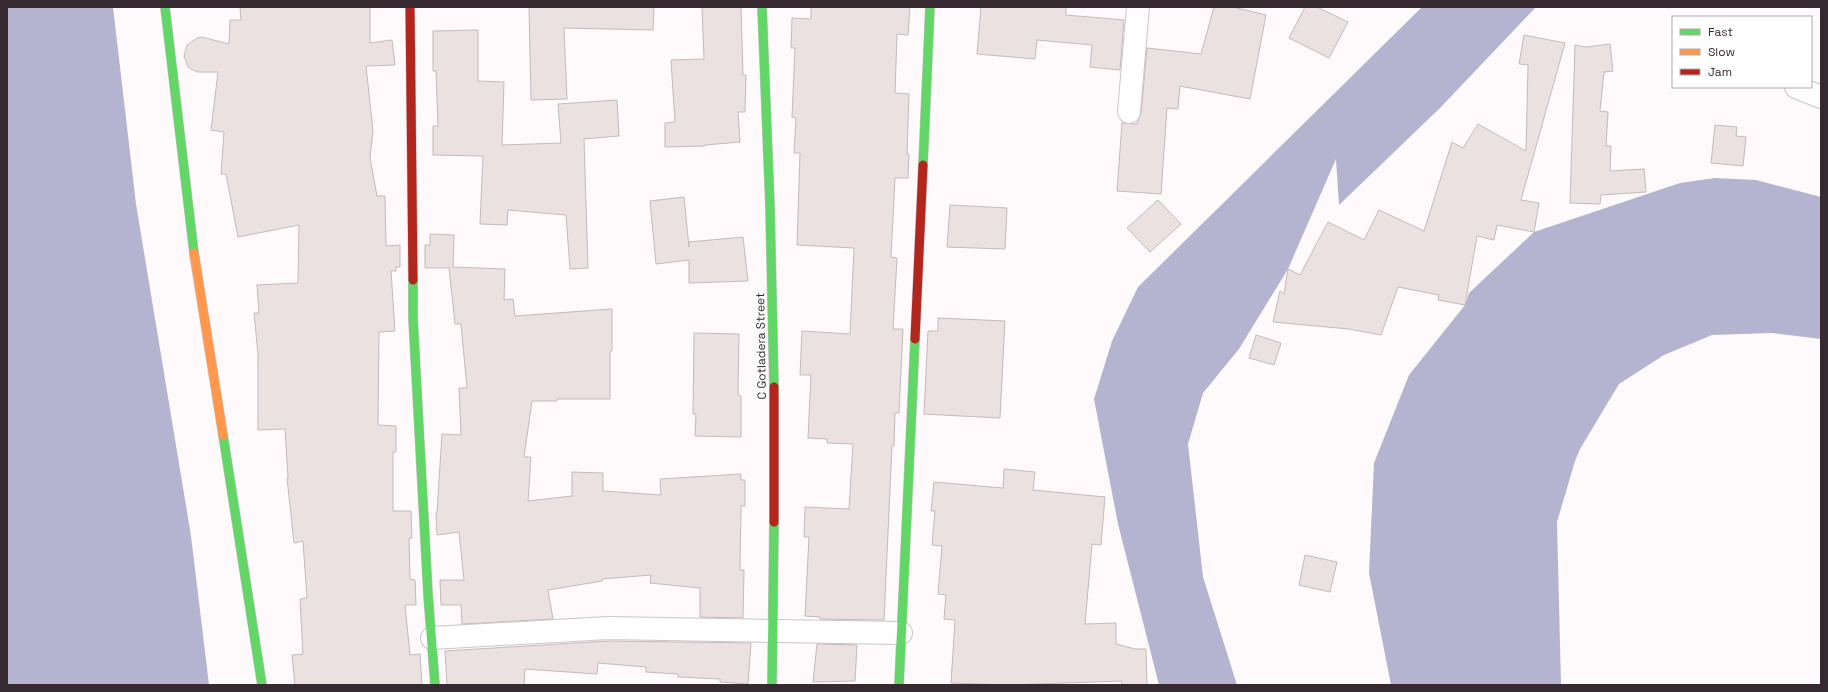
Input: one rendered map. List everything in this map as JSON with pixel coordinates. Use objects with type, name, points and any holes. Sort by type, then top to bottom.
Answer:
[{"type":"street","points":[[164,7],[189,222],[262,685]]},
{"type":"street","points":[[410,7],[413,318],[419,449],[435,685]]},
{"type":"street","name":"C Gotladera Street","points":[[762,7],[770,207],[775,400],[771,630],[772,685]]},
{"type":"street","points":[[899,685],[930,7]]},
{"type":"street","points":[[1129,112],[1138,7]]},
{"type":"street","points":[[1798,88],[1821,97]]},
{"type":"street","points":[[432,638],[608,628],[901,633]]},
{"type":"water","points":[[7,7],[113,7],[136,204],[191,536],[209,685],[7,685]]},
{"type":"water","points":[[1422,7],[1536,7],[1440,108],[1339,205],[1336,159],[1288,269],[1239,349],[1203,393],[1188,444],[1203,577],[1237,685],[1159,685],[1118,524],[1094,399],[1112,341],[1138,287]]},
{"type":"water","points":[[1715,178],[1756,180],[1821,197],[1821,339],[1772,333],[1712,335],[1664,355],[1619,384],[1580,449],[1557,522],[1561,685],[1391,685],[1369,573],[1374,463],[1409,375],[1465,305],[1469,293],[1534,232],[1680,183]]},
{"type":"building","points":[[240,7],[370,7],[370,43],[392,40],[395,65],[366,66],[373,131],[370,158],[377,196],[385,196],[386,246],[400,245],[400,267],[396,267],[396,271],[391,271],[395,331],[379,332],[378,425],[396,426],[396,452],[393,452],[393,511],[411,511],[412,538],[409,538],[410,579],[415,580],[416,605],[405,605],[410,655],[420,654],[422,685],[295,685],[292,655],[303,654],[300,599],[307,598],[303,541],[294,543],[287,478],[285,429],[258,430],[258,354],[254,313],[259,313],[257,285],[298,283],[299,225],[238,237],[226,174],[221,174],[224,132],[211,130],[218,72],[198,72],[193,70],[188,67],[184,56],[187,45],[197,38],[202,37],[229,44],[230,20],[241,20]]},
{"type":"building","points":[[529,7],[654,7],[653,30],[564,28],[567,99],[531,100]]},
{"type":"building","points":[[702,7],[741,7],[743,75],[746,75],[745,112],[738,112],[740,142],[705,146],[665,147],[665,123],[675,122],[671,60],[704,59]]},
{"type":"building","points":[[811,7],[910,7],[908,35],[897,34],[895,93],[909,94],[907,154],[909,154],[908,178],[895,178],[891,257],[897,258],[893,329],[903,329],[899,413],[895,413],[894,446],[892,446],[884,620],[820,619],[820,617],[805,616],[809,537],[804,537],[805,507],[849,509],[853,444],[827,443],[827,439],[808,438],[811,375],[800,375],[802,331],[850,334],[854,248],[797,245],[800,153],[794,153],[796,118],[792,117],[795,48],[791,48],[792,18],[811,19]]},
{"type":"building","points":[[981,7],[1066,7],[1066,15],[1124,20],[1120,70],[1090,67],[1092,45],[1037,40],[1035,59],[977,54]]},
{"type":"building","points":[[1214,7],[1233,7],[1266,15],[1250,99],[1180,86],[1178,109],[1167,108],[1161,194],[1117,191],[1122,123],[1137,124],[1141,113],[1147,48],[1201,54]]},
{"type":"building","points":[[1305,7],[1317,7],[1348,22],[1329,58],[1289,38]]},
{"type":"building","points":[[478,30],[478,81],[504,82],[502,145],[561,143],[558,104],[617,100],[619,136],[584,139],[588,268],[570,269],[566,215],[508,210],[507,225],[480,224],[483,156],[433,155],[433,126],[438,126],[436,71],[433,71],[433,31]]},
{"type":"building","points":[[1524,35],[1565,43],[1521,200],[1539,203],[1534,232],[1497,225],[1494,240],[1477,236],[1465,305],[1438,300],[1439,295],[1398,287],[1381,335],[1349,329],[1273,322],[1280,291],[1284,294],[1288,269],[1300,275],[1328,222],[1364,240],[1379,210],[1424,231],[1452,142],[1463,148],[1478,124],[1526,151],[1528,65],[1519,64]]},
{"type":"building","points":[[1610,44],[1613,71],[1604,72],[1600,111],[1608,112],[1606,146],[1611,146],[1610,171],[1644,169],[1646,192],[1601,195],[1600,204],[1570,203],[1575,45],[1586,47]]},
{"type":"building","points":[[1715,125],[1737,127],[1736,136],[1746,137],[1743,166],[1711,163]]},
{"type":"building","points":[[684,197],[689,247],[689,242],[743,237],[748,281],[689,283],[689,260],[656,264],[650,201]]},
{"type":"building","points":[[1158,200],[1181,224],[1150,252],[1127,228]]},
{"type":"building","points":[[950,205],[1007,208],[1005,249],[947,247]]},
{"type":"building","points":[[430,234],[454,235],[453,267],[505,269],[504,300],[513,299],[515,316],[612,309],[610,399],[557,399],[557,401],[532,401],[524,457],[531,457],[528,501],[572,496],[572,472],[603,473],[603,491],[661,495],[660,479],[741,474],[741,480],[745,480],[745,506],[741,506],[740,570],[744,570],[743,618],[700,617],[700,588],[650,583],[651,575],[602,579],[602,581],[548,590],[553,619],[462,624],[461,605],[441,605],[440,580],[464,580],[459,532],[437,535],[436,512],[442,434],[461,435],[459,388],[467,388],[461,324],[455,324],[449,268],[425,268],[425,245],[430,245]]},
{"type":"building","points":[[938,318],[1005,321],[1000,418],[924,414],[928,331],[938,331]]},
{"type":"building","points":[[694,333],[739,334],[738,395],[741,396],[741,437],[695,436],[696,414],[693,414]]},
{"type":"building","points":[[1256,335],[1281,343],[1274,365],[1249,358]]},
{"type":"building","points":[[1004,469],[1035,472],[1033,490],[1105,497],[1101,545],[1092,544],[1085,624],[1116,623],[1116,644],[1135,649],[1146,649],[1147,685],[1122,685],[1122,681],[1008,685],[951,683],[955,620],[944,619],[946,595],[938,594],[942,546],[932,545],[935,511],[931,511],[934,482],[1003,488]]},
{"type":"building","points":[[1305,555],[1337,562],[1330,592],[1299,585]]},
{"type":"building","points":[[608,641],[751,643],[748,684],[720,682],[720,679],[678,677],[678,674],[646,672],[646,667],[598,663],[597,674],[525,669],[524,685],[447,685],[445,651]]},
{"type":"building","points":[[817,644],[857,645],[855,681],[813,682]]},
{"type":"traffic: fast","points":[[165,7],[194,253]]},
{"type":"traffic: fast","points":[[762,7],[770,207],[774,387]]},
{"type":"traffic: fast","points":[[923,165],[930,7]]},
{"type":"traffic: fast","points":[[413,280],[413,318],[428,594],[435,685]]},
{"type":"traffic: fast","points":[[899,685],[915,339]]},
{"type":"traffic: fast","points":[[223,435],[262,685]]},
{"type":"traffic: fast","points":[[772,685],[774,522]]},
{"type":"traffic: slow","points":[[194,253],[223,435]]},
{"type":"traffic: jam","points":[[410,7],[413,280]]},
{"type":"traffic: jam","points":[[915,339],[923,165]]},
{"type":"traffic: jam","points":[[774,387],[774,522]]}]
